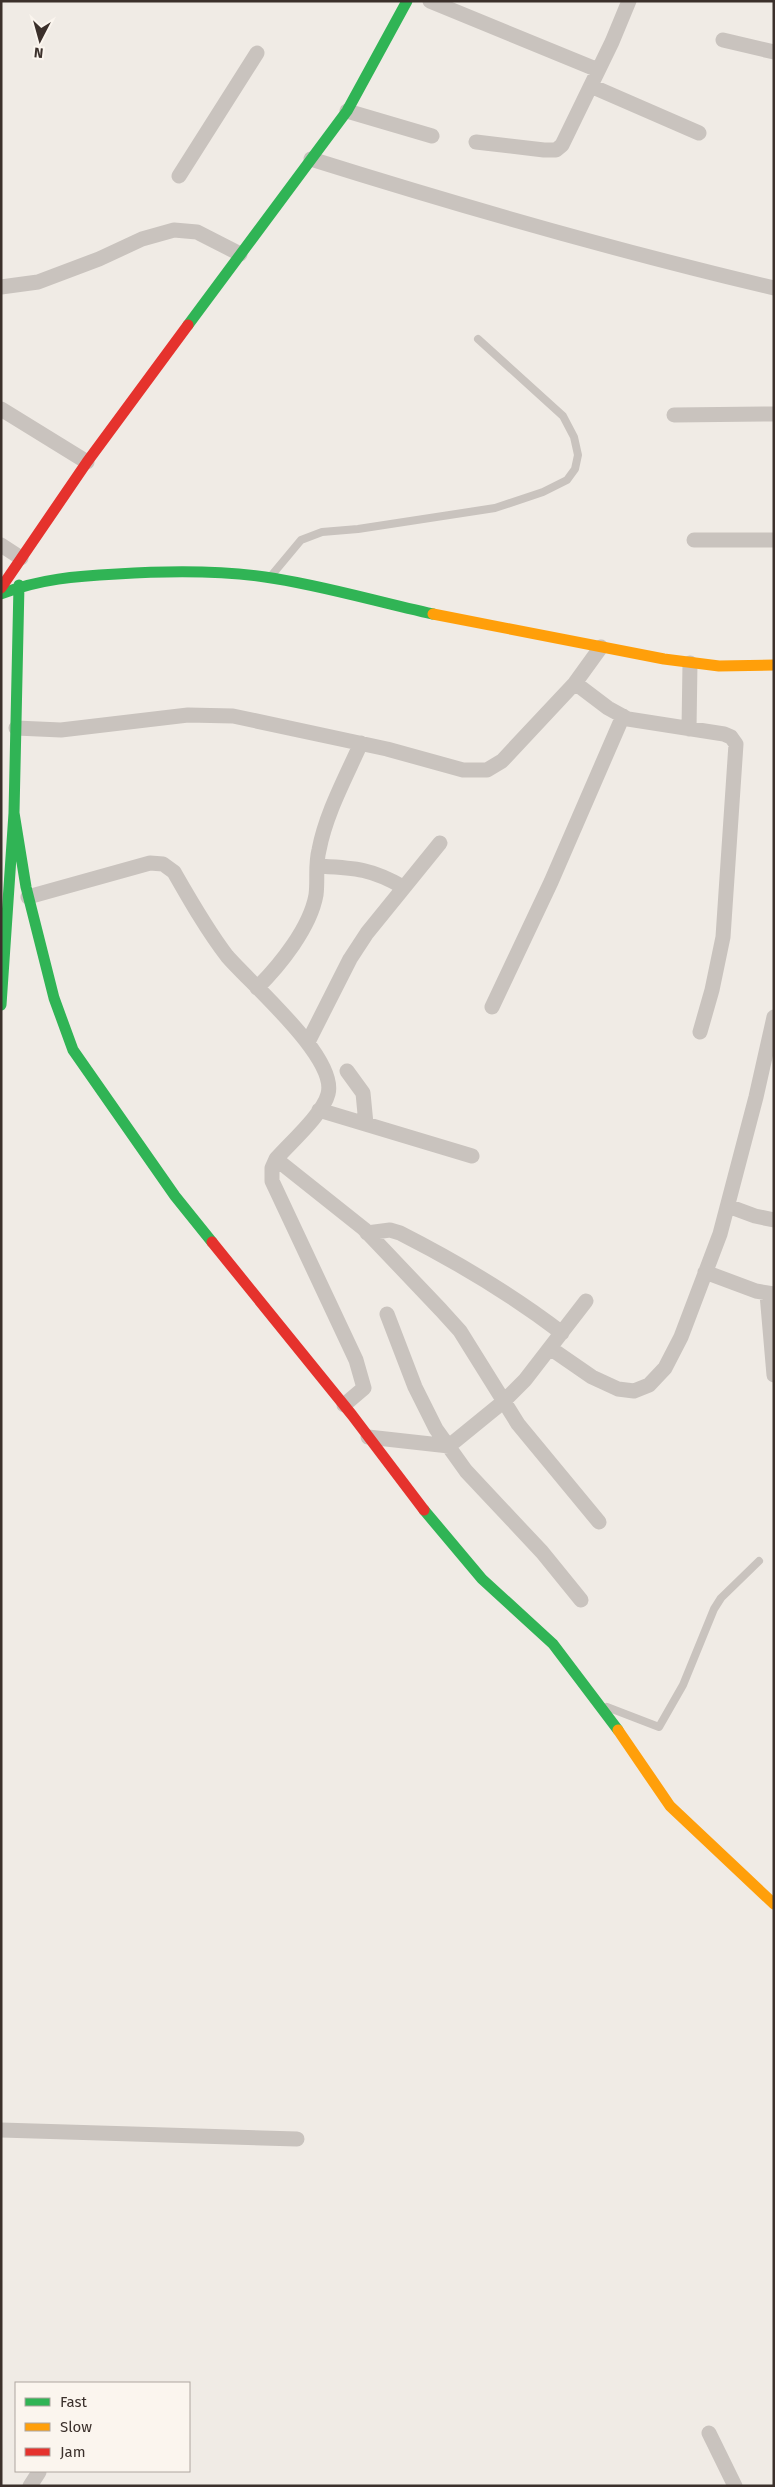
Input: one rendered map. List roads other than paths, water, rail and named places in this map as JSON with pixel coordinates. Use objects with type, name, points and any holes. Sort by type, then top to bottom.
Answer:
[{"type":"street","points":[[1,588],[88,462],[347,111],[407,1]]},
{"type":"street","points":[[430,1],[598,70]]},
{"type":"street","points":[[476,142],[556,150],[562,144],[592,86],[629,1]]},
{"type":"street","points":[[723,40],[774,52]]},
{"type":"street","points":[[179,176],[257,54]]},
{"type":"street","points":[[592,86],[699,133]]},
{"type":"street","points":[[347,111],[432,136]]},
{"type":"street","points":[[311,159],[443,201],[576,239],[774,288]]},
{"type":"street","points":[[1,288],[38,282],[99,259],[142,239],[174,230],[197,232],[240,254]]},
{"type":"street","points":[[1,408],[88,462]]},
{"type":"street","points":[[674,415],[774,414]]},
{"type":"street","points":[[694,540],[774,540]]},
{"type":"street","points":[[1,544],[21,558]]},
{"type":"street","points":[[1,594],[19,586],[64,576],[156,571],[269,578],[314,586],[432,614],[660,660],[690,663],[774,665]]},
{"type":"street","points":[[19,586],[14,813],[28,897],[54,998],[73,1050],[176,1196],[344,1405],[406,1488],[482,1578],[553,1644],[598,1703],[670,1806],[774,1904]]},
{"type":"street","points":[[16,728],[61,730],[188,715],[233,716],[361,743],[463,770],[487,770],[502,761],[575,683],[601,647]]},
{"type":"street","points":[[689,729],[690,663]]},
{"type":"street","points":[[575,683],[622,716],[731,737],[736,744],[737,754],[723,937],[700,1032]]},
{"type":"street","points":[[492,1007],[551,882],[622,716]]},
{"type":"street","points":[[257,988],[287,956],[316,897],[318,850],[327,823],[361,743]]},
{"type":"street","points":[[1,761],[14,768]]},
{"type":"street","points":[[1,1005],[6,855],[14,813]]},
{"type":"street","points":[[308,1042],[350,959],[367,932],[440,843]]},
{"type":"street","points":[[28,897],[150,863],[163,864],[174,872],[227,955],[308,1042],[322,1062],[329,1079],[328,1094],[319,1110],[276,1159],[272,1168],[272,1181],[356,1360],[364,1388],[344,1405]]},
{"type":"street","points":[[317,866],[361,868],[386,877],[403,887]]},
{"type":"street","points":[[550,1348],[592,1377],[618,1389],[634,1391],[649,1385],[665,1368],[682,1337],[728,1206],[774,1017]]},
{"type":"street","points":[[348,1071],[363,1093],[366,1124]]},
{"type":"street","points":[[319,1110],[472,1156]]},
{"type":"street","points":[[276,1159],[367,1233],[395,1259],[460,1332],[518,1424],[599,1522]]},
{"type":"street","points":[[728,1206],[755,1216],[774,1220]]},
{"type":"street","points":[[367,1233],[390,1230],[400,1233],[466,1268],[526,1306],[562,1333]]},
{"type":"street","points":[[705,1272],[770,1294],[774,1375]]},
{"type":"street","points":[[368,1437],[448,1446],[503,1402],[525,1380],[586,1300]]},
{"type":"street","points":[[387,1314],[415,1387],[436,1429],[466,1471],[542,1552],[581,1600]]},
{"type":"street","points":[[1,2130],[297,2139]]},
{"type":"street","points":[[709,2433],[734,2486]]},
{"type":"street","points":[[30,2486],[39,2472]]},
{"type":"lane","points":[[269,578],[301,540],[322,532],[358,529],[496,508],[543,492],[567,480],[575,469],[578,455],[574,437],[563,416],[478,339]]},
{"type":"lane","points":[[598,1703],[659,1727],[683,1685],[714,1609],[721,1598],[759,1561]]}]
